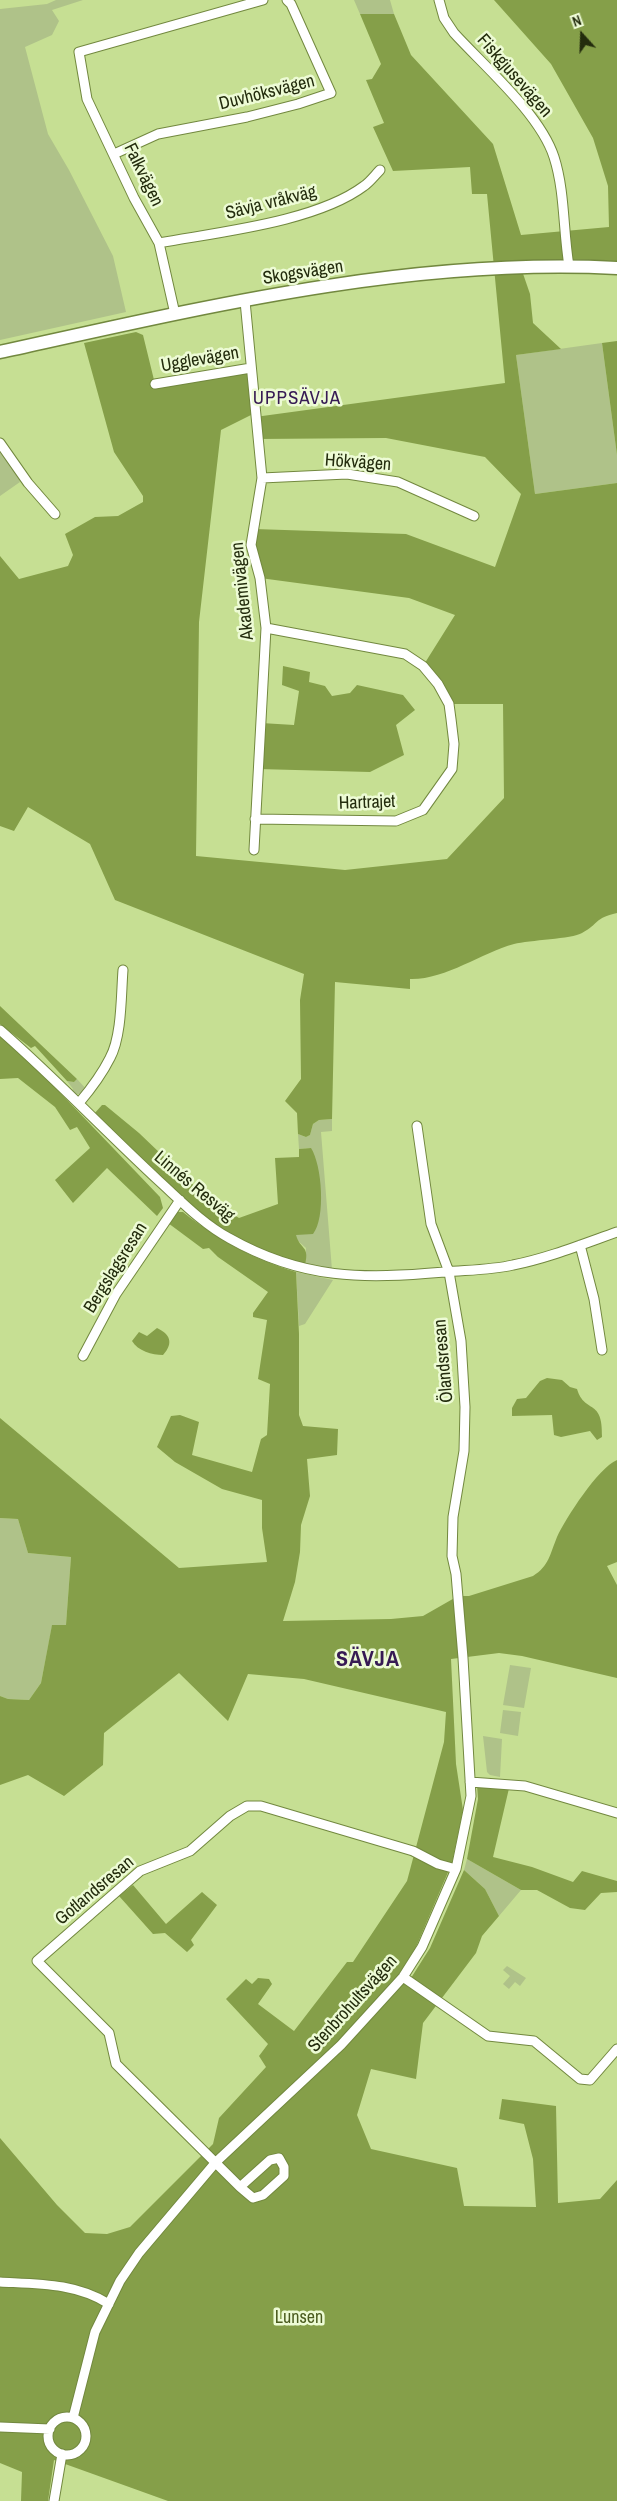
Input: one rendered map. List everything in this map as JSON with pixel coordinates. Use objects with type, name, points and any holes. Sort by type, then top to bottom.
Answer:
[{"type":"street","name":"Falkvägen","points":[[175,314],[159,243],[134,198],[86,99],[79,52],[264,0]]},
{"type":"street","name":"Duvhöksvägen","points":[[114,154],[158,134],[247,117],[298,104],[331,93],[288,0]]},
{"type":"street","name":"Fiskgjusevägen","points":[[439,0],[444,18],[454,33],[535,120],[554,156],[561,191],[569,266]]},
{"type":"street","name":"Sävja vråkväg","points":[[159,243],[248,227],[322,210],[365,186],[380,170]]},
{"type":"street","name":"Skogsvägen","points":[[0,352],[175,314],[341,284],[418,276],[569,266],[617,268]]},
{"type":"street","name":"Akademivägen","points":[[245,301],[262,478],[251,545],[260,578],[266,628],[254,850]]},
{"type":"street","name":"Ugglevägen","points":[[155,384],[251,368]]},
{"type":"street","points":[[0,443],[28,483],[55,514]]},
{"type":"street","name":"Hökvägen","points":[[262,478],[347,474],[398,482],[474,516]]},
{"type":"street","name":"Hartrajet","points":[[255,819],[396,821],[423,810],[452,770],[454,744],[449,704],[438,684],[423,666],[405,654],[266,628]]},
{"type":"street","points":[[79,1103],[90,1090],[111,1057],[117,1035],[123,970]]},
{"type":"street","name":"Linnés Resväg","points":[[0,1030],[180,1200],[228,1238],[278,1261],[310,1270],[348,1276],[393,1276],[449,1272],[512,1265],[617,1232]]},
{"type":"street","name":"Ölandsresan","points":[[417,1126],[431,1224],[449,1272],[461,1341],[465,1407],[464,1451],[453,1517],[452,1556],[458,1596]]},
{"type":"street","name":"Bergslagsresan","points":[[83,1356],[116,1294],[180,1200]]},
{"type":"street","points":[[580,1245],[594,1299],[602,1350]]},
{"type":"street","name":"Stenbrohultsvägen","points":[[72,2418],[95,2332],[120,2281],[139,2252],[216,2162],[341,2045],[403,1977],[422,1947],[456,1869],[471,1796],[458,1596]]},
{"type":"street","points":[[470,1782],[525,1786],[617,1813]]},
{"type":"street","name":"Gotlandsresan","points":[[216,2162],[116,2064],[109,2034],[37,1961],[140,1871],[190,1851],[230,1816],[247,1806],[261,1806],[413,1851],[438,1864],[456,1869]]},
{"type":"street","points":[[403,1977],[488,2036],[534,2040],[580,2079],[590,2080],[617,2050]]},
{"type":"street","points":[[216,2162],[240,2187],[253,2198],[263,2195],[284,2176],[282,2162],[279,2158],[270,2160],[240,2187]]},
{"type":"street","points":[[0,2282],[60,2286],[91,2292],[109,2304]]},
{"type":"street","points":[[72,2418],[84,2428],[86,2441],[80,2450],[73,2454],[62,2454],[54,2450],[50,2444],[50,2429],[60,2419],[72,2418]]},
{"type":"street","points":[[0,2427],[50,2429]]},
{"type":"street","points":[[54,2501],[62,2454]]},
{"type":"green space","points":[[56,0],[83,0],[52,10],[59,21],[52,35],[25,47],[48,134],[69,170],[113,256],[126,312],[0,340],[0,9],[47,4]]},
{"type":"green space","points":[[354,0],[390,0],[394,14],[360,14]]},
{"type":"green space","points":[[494,0],[617,0],[617,261],[567,259],[519,262],[530,294],[533,323],[561,349],[516,355],[535,494],[617,483],[617,913],[600,919],[587,930],[577,935],[514,944],[450,971],[423,978],[410,979],[410,989],[335,982],[332,1119],[319,1120],[313,1124],[310,1135],[306,1137],[298,1134],[297,1113],[285,1101],[301,1079],[300,1000],[304,974],[115,900],[90,844],[28,807],[14,831],[0,826],[0,556],[19,579],[68,566],[73,555],[65,534],[95,517],[118,516],[143,502],[143,496],[114,452],[84,343],[136,332],[143,335],[155,384],[251,368],[255,413],[221,430],[199,622],[196,856],[345,870],[447,859],[504,798],[503,704],[449,704],[423,666],[455,615],[409,598],[260,578],[251,545],[254,529],[406,534],[495,567],[521,494],[485,457],[386,438],[257,439],[255,417],[505,383],[487,194],[472,194],[470,167],[393,171],[373,127],[384,123],[366,80],[372,79],[381,64],[360,14],[394,14],[411,55],[493,144],[521,235],[609,227],[608,186],[593,138],[551,64]]},
{"type":"green space","points":[[617,341],[617,455],[602,343]]},
{"type":"green space","points":[[602,343],[617,455],[617,483],[535,494],[516,355]]},
{"type":"green space","points":[[0,443],[14,464],[20,482],[0,496]]},
{"type":"green space","points":[[283,666],[310,672],[309,682],[325,686],[332,696],[350,693],[357,685],[403,695],[415,710],[396,725],[404,755],[370,772],[258,769],[261,723],[294,725],[299,691],[282,685]]},
{"type":"green space","points":[[0,1006],[77,1079],[74,1082],[67,1081],[35,1046],[31,1048],[0,1024]]},
{"type":"green space","points":[[0,1036],[46,1078],[160,1197],[163,1208],[157,1216],[107,1168],[73,1203],[55,1180],[90,1148],[77,1127],[70,1130],[55,1107],[18,1078],[0,1079]]},
{"type":"green space","points":[[77,1079],[87,1090],[77,1094],[70,1092],[73,1089],[67,1081],[74,1082]]},
{"type":"green space","points":[[102,1105],[105,1105],[139,1133],[207,1198],[239,1218],[278,1204],[275,1158],[299,1157],[299,1149],[311,1148],[318,1166],[321,1204],[320,1216],[313,1234],[296,1235],[306,1254],[305,1265],[249,1245],[202,1215],[170,1188],[94,1114]]},
{"type":"green space","points":[[332,1119],[332,1131],[321,1132],[332,1270],[305,1265],[306,1248],[297,1240],[295,1234],[313,1234],[311,1148],[299,1149],[298,1134],[306,1137],[310,1135],[313,1124],[319,1120]]},
{"type":"green space","name":"Lunsen","points":[[177,1212],[183,1212],[237,1248],[296,1272],[299,1334],[299,1415],[303,1426],[338,1429],[337,1455],[307,1459],[310,1496],[301,1525],[300,1552],[295,1582],[283,1621],[391,1619],[423,1616],[458,1596],[469,1596],[533,1576],[546,1564],[561,1529],[583,1494],[609,1465],[617,1460],[617,1562],[607,1566],[617,1585],[617,1678],[522,1656],[499,1653],[451,1659],[456,1764],[463,1810],[452,1863],[416,1947],[397,1977],[434,2000],[411,1978],[430,1948],[464,1870],[485,1889],[499,1916],[482,1936],[476,1953],[423,2023],[416,2079],[371,2069],[357,2115],[371,2149],[457,2168],[464,2206],[536,2207],[533,2159],[524,2124],[499,2119],[502,2099],[556,2106],[558,2203],[600,2199],[617,2180],[617,2501],[168,2501],[54,2460],[48,2501],[21,2501],[22,2472],[0,2463],[0,2138],[57,2205],[85,2233],[107,2234],[130,2227],[213,2144],[219,2118],[266,2067],[259,2056],[268,2044],[226,1999],[246,1979],[252,1984],[258,1978],[269,1979],[272,1984],[258,2004],[294,2031],[347,1962],[353,1962],[407,1881],[444,1742],[446,1712],[304,1679],[248,1674],[228,1721],[179,1673],[104,1733],[103,1765],[64,1796],[28,1775],[0,1785],[0,1696],[8,1699],[29,1700],[41,1683],[52,1625],[66,1625],[71,1557],[28,1553],[18,1519],[0,1518],[0,1418],[179,1568],[267,1562],[262,1528],[262,1500],[222,1489],[175,1462],[157,1447],[171,1416],[180,1415],[199,1422],[192,1455],[252,1472],[261,1439],[267,1435],[270,1384],[258,1379],[267,1320],[253,1317],[253,1313],[268,1292],[218,1257],[209,1248],[203,1249],[168,1223]]},
{"type":"green space","points":[[296,1272],[333,1280],[305,1324],[299,1326]]},
{"type":"green space","points":[[157,1328],[165,1333],[169,1339],[169,1347],[163,1355],[146,1352],[132,1341],[139,1332],[147,1336]]},
{"type":"green space","points":[[547,1378],[562,1380],[570,1387],[577,1389],[584,1402],[597,1411],[600,1416],[602,1437],[597,1440],[590,1431],[561,1437],[554,1435],[552,1415],[512,1416],[512,1408],[517,1399],[526,1398],[540,1381]]},
{"type":"green space","points":[[0,1518],[18,1519],[28,1553],[71,1557],[66,1625],[52,1626],[41,1683],[29,1700],[8,1699],[0,1696]]},
{"type":"green space","points":[[510,1665],[531,1668],[524,1708],[503,1705]]},
{"type":"green space","points":[[503,1710],[521,1712],[518,1736],[500,1733]]},
{"type":"green space","points":[[483,1736],[502,1739],[500,1777],[490,1775],[487,1772]]},
{"type":"green space","points":[[510,1784],[493,1857],[532,1867],[573,1882],[582,1871],[617,1881],[617,1892],[601,1893],[585,1910],[570,1908],[537,1890],[521,1890],[467,1859],[478,1799],[477,1785]]},
{"type":"green space","points":[[467,1859],[521,1890],[499,1916],[485,1889],[464,1870]]},
{"type":"green space","points":[[133,1885],[166,1924],[202,1892],[217,1905],[191,1940],[194,1945],[187,1952],[165,1933],[153,1934],[119,1896]]},
{"type":"green space","points":[[507,1966],[526,1978],[520,1986],[515,1982],[509,1989],[503,1984],[510,1976],[503,1970]]},
{"type":"district","name":"UPPSÄVJA","points":[[297,399]]},
{"type":"district","name":"SÄVJA","points":[[368,1660]]}]
